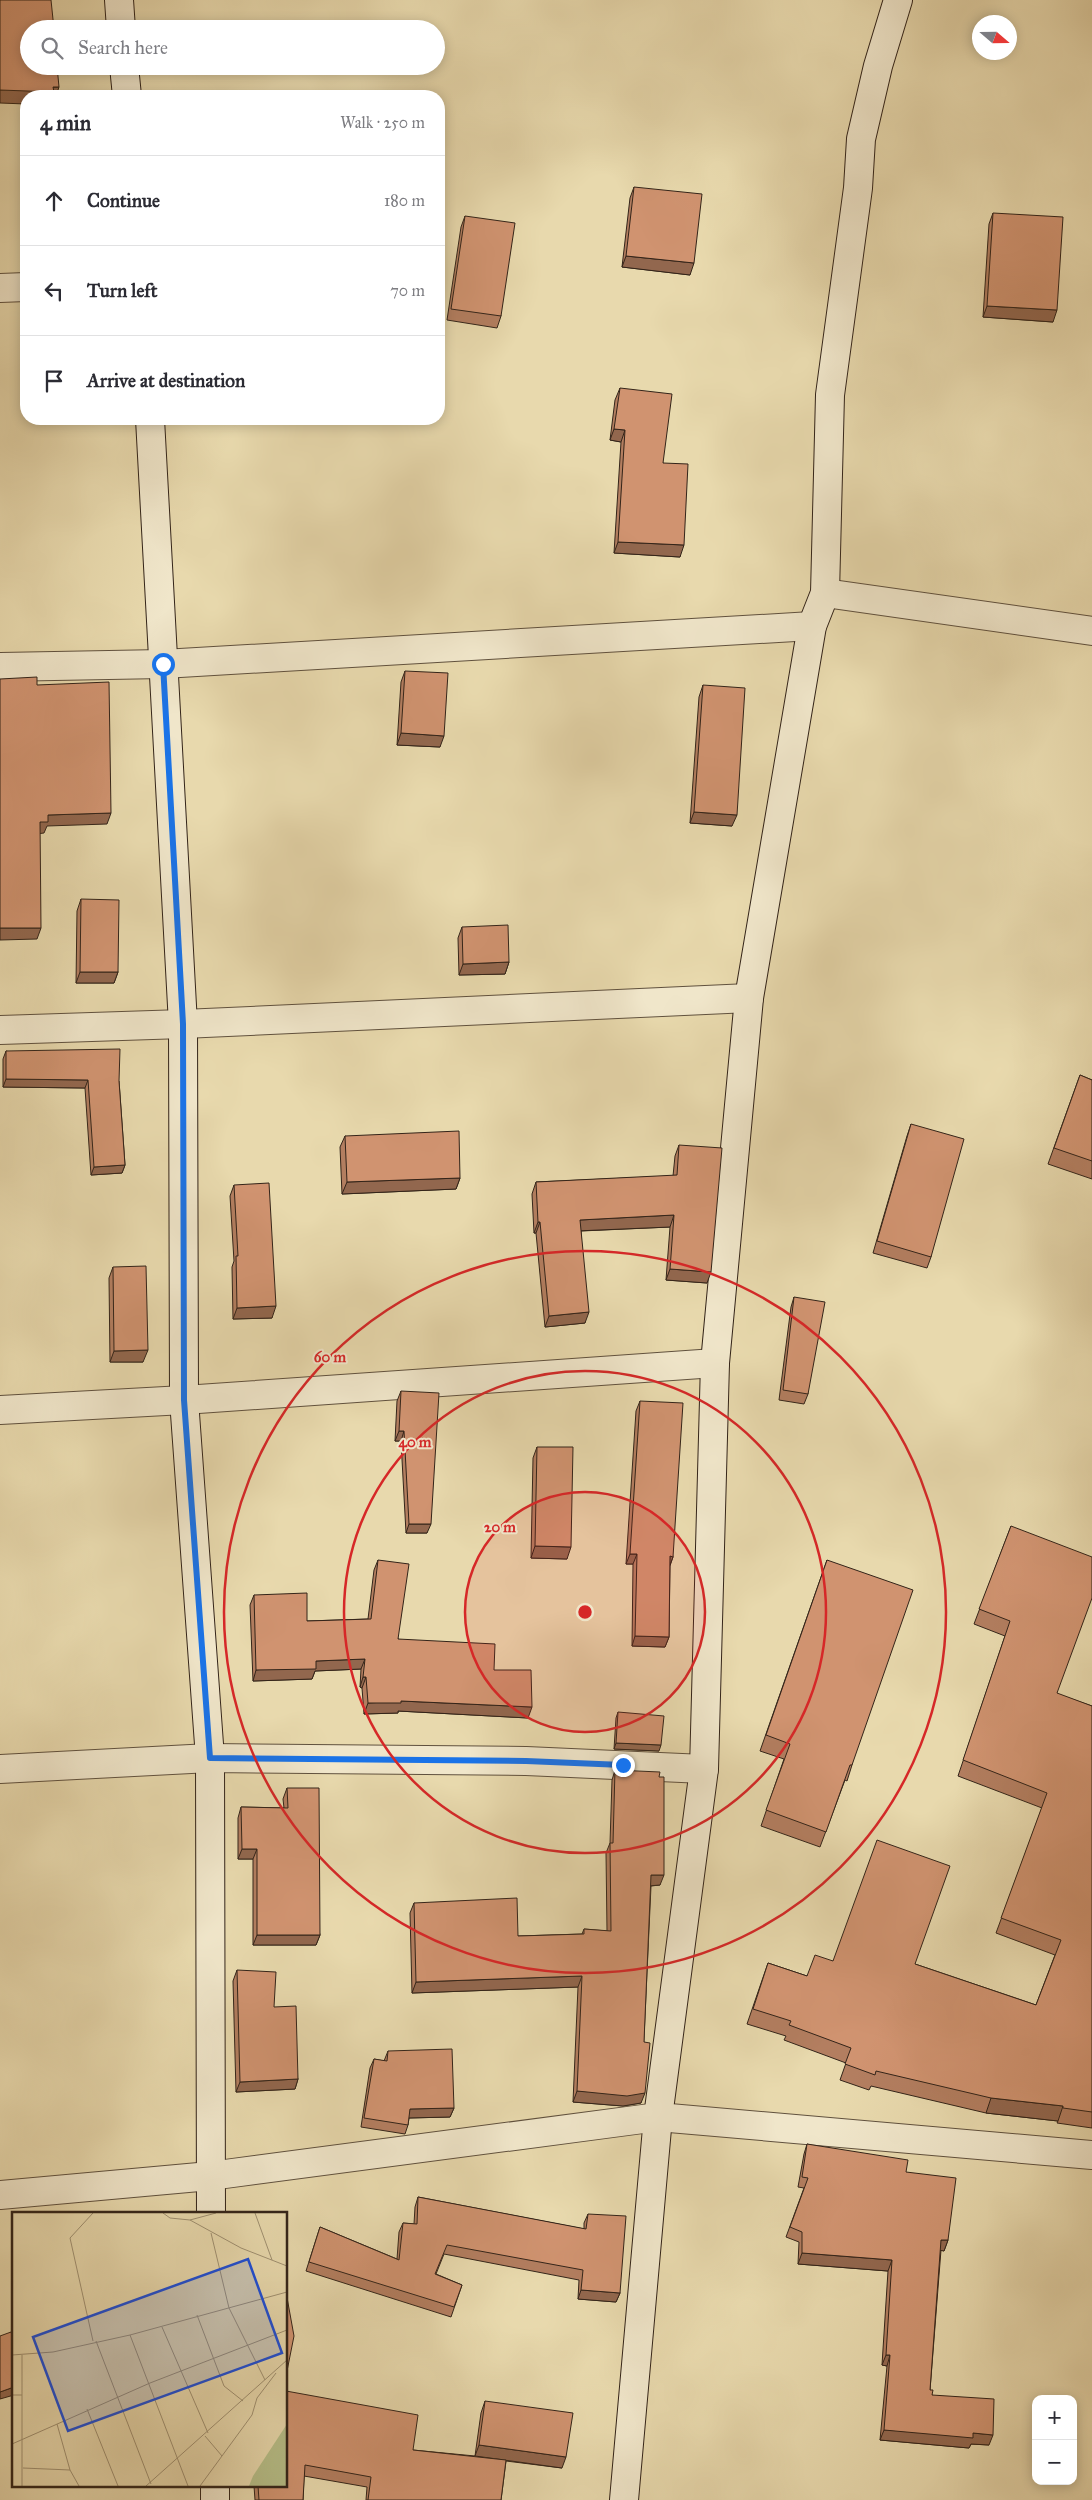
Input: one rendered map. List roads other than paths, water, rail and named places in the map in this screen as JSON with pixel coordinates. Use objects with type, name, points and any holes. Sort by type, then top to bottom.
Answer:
[{"type":"street","points":[[119,0],[120,20]]},
{"type":"street","points":[[624,2500],[658,2117],[704,1769],[715,1364],[749,998],[812,626],[825,594],[830,395],[858,188],[862,139],[878,66],[898,0]]},
{"type":"street","points":[[125,75],[126,90]]},
{"type":"street","points":[[0,288],[20,287]]},
{"type":"street","points":[[150,425],[183,1024],[184,1400],[210,1758],[211,2212]]},
{"type":"street","points":[[825,594],[1092,631]]},
{"type":"street","points":[[0,667],[163,664],[812,626]]},
{"type":"street","points":[[0,1030],[183,1024],[749,998]]},
{"type":"street","points":[[0,1410],[184,1400],[715,1364]]},
{"type":"street","points":[[0,1769],[210,1758],[526,1761],[704,1769]]},
{"type":"street","points":[[0,2195],[210,2176],[658,2117],[1092,2155]]}]
